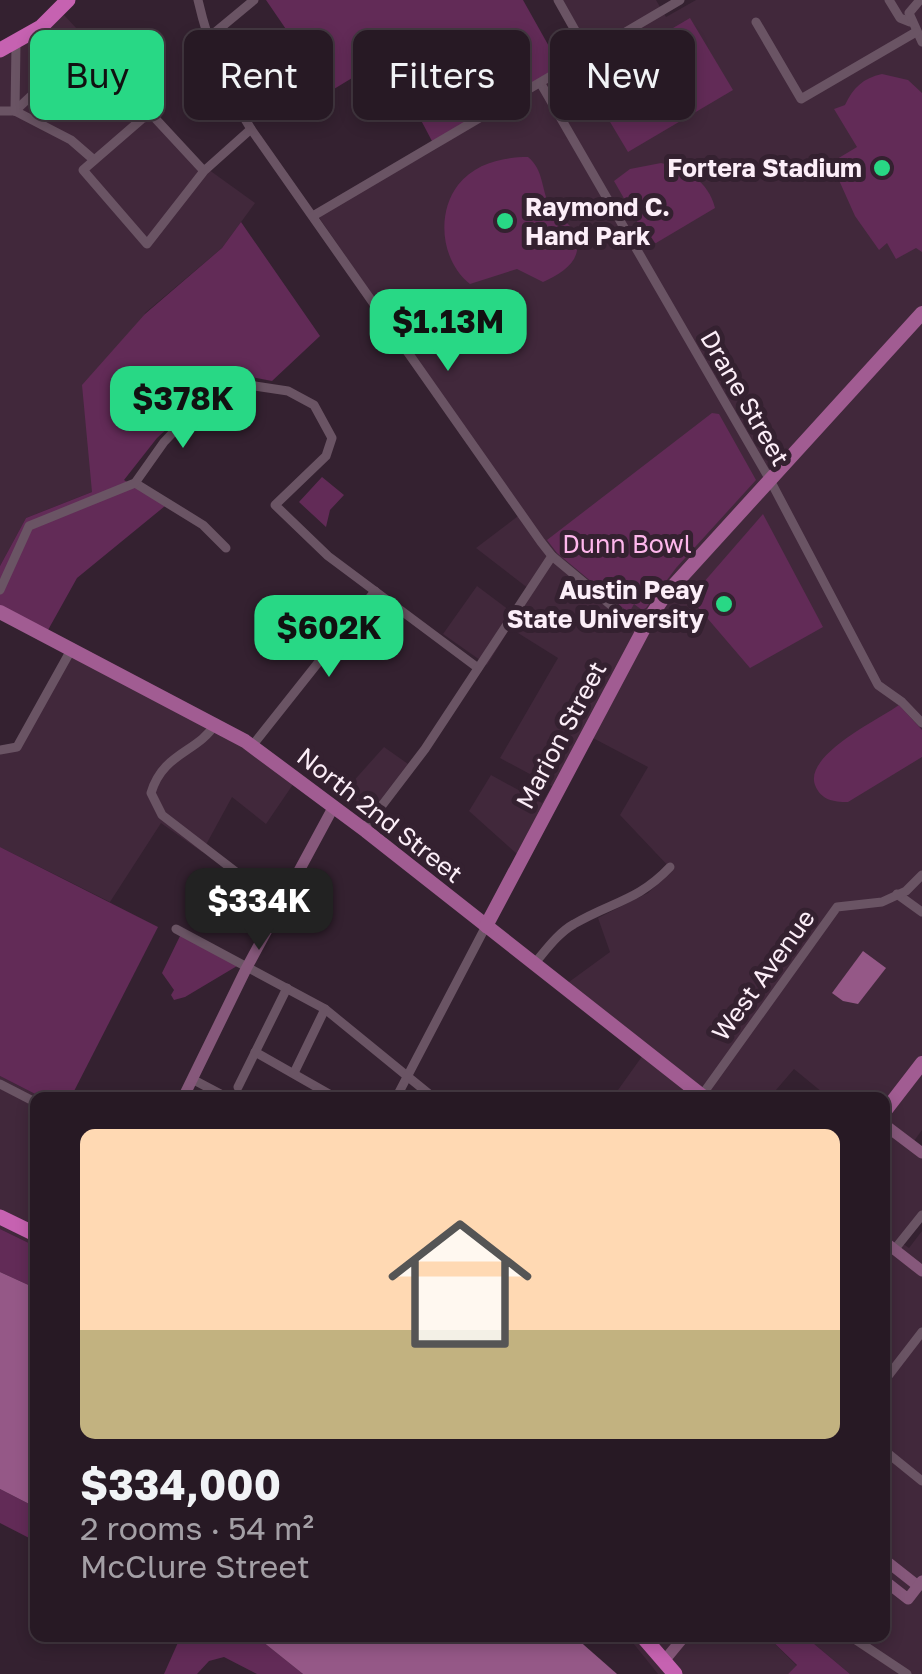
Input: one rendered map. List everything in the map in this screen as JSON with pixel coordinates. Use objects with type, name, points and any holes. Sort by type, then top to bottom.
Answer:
[{"type":"highway","points":[[0,50],[41,27],[68,0]]},
{"type":"highway","points":[[0,1217],[30,1232]]},
{"type":"highway","points":[[647,1642],[675,1674]]},
{"type":"main road","name":"Marion Street","points":[[486,926],[665,594],[922,314]]},
{"type":"main road","name":"North 2nd Street","points":[[0,612],[216,723],[252,746],[334,806],[693,1092]]},
{"type":"main road","points":[[186,1092],[246,968],[334,806]]},
{"type":"main road","points":[[890,1105],[922,1063]]},
{"type":"main road","points":[[890,1128],[922,1154]]},
{"type":"main road","points":[[890,1246],[922,1271]]},
{"type":"main road","points":[[890,1563],[920,1583],[908,1599],[890,1585]]},
{"type":"main road","points":[[664,1661],[680,1642]]},
{"type":"street","points":[[198,0],[205,30]]},
{"type":"street","points":[[218,30],[254,0]]},
{"type":"street","points":[[558,0],[575,30]]},
{"type":"street","points":[[630,30],[680,0]]},
{"type":"street","points":[[889,0],[922,42]]},
{"type":"street","points":[[913,27],[912,7],[920,0]]},
{"type":"street","points":[[756,22],[801,99],[913,27]]},
{"type":"street","points":[[15,111],[16,44]]},
{"type":"street","points":[[313,216],[550,78]]},
{"type":"street","name":"Drane Street","points":[[540,84],[770,480],[878,685],[922,723]]},
{"type":"street","points":[[15,111],[30,97]]},
{"type":"street","points":[[0,112],[15,111],[71,140],[94,160]]},
{"type":"street","points":[[204,171],[153,116],[143,118],[83,170],[147,244],[204,171],[251,129]]},
{"type":"street","points":[[245,120],[552,556],[630,621],[644,628]]},
{"type":"street","points":[[0,590],[29,526],[135,484],[164,442],[228,382],[288,392],[314,405],[332,438],[326,456],[275,505],[328,556],[478,668]]},
{"type":"street","points":[[135,484],[203,525],[226,548]]},
{"type":"street","points":[[364,830],[425,749],[552,556]]},
{"type":"street","points":[[252,746],[376,591]]},
{"type":"street","points":[[0,750],[18,747],[71,650]]},
{"type":"street","points":[[216,723],[208,736],[183,749],[172,760],[150,793],[162,815],[279,905]]},
{"type":"street","points":[[534,964],[573,924],[627,902],[670,868]]},
{"type":"street","name":"West Avenue","points":[[699,1092],[837,908],[874,904],[913,885],[922,874]]},
{"type":"street","points":[[897,894],[922,912]]},
{"type":"street","name":"Marion Street","points":[[400,1092],[486,926]]},
{"type":"street","points":[[176,929],[325,1009],[426,1092]]},
{"type":"street","points":[[238,1087],[287,988]]},
{"type":"street","points":[[294,1073],[325,1009]]},
{"type":"street","points":[[256,1052],[326,1092]]},
{"type":"street","points":[[192,1079],[217,1092]]},
{"type":"street","points":[[0,1084],[30,1099]]},
{"type":"street","points":[[890,1246],[922,1215]]},
{"type":"street","points":[[890,1374],[922,1332]]},
{"type":"street","points":[[890,1455],[922,1481]]},
{"type":"street","points":[[859,1642],[907,1674]]},
{"type":"shaded area","name":"Austin Peay State University","points":[[562,0],[656,0],[666,17],[696,0],[922,0],[922,1130],[914,1141],[922,1147],[922,1211],[899,1241],[909,1248],[922,1231],[922,1674],[850,1674],[812,1642],[890,1642],[890,1092],[822,1092],[794,1069],[774,1092],[617,1092],[643,1055],[558,990],[610,952],[598,918],[648,893],[672,870],[620,815],[648,767],[593,738],[527,863],[469,811],[491,775],[542,803],[552,786],[500,758],[558,658],[510,628],[487,665],[443,634],[477,586],[517,616],[533,592],[476,548],[522,513],[318,216],[479,120],[530,120],[530,86],[550,73],[550,120],[695,120],[695,30],[580,30]]},
{"type":"shaded area","points":[[64,15],[78,30],[43,30]]},
{"type":"shaded area","points":[[30,40],[30,120],[161,120],[205,167],[255,203],[222,248],[145,313],[92,492],[26,518],[0,566],[0,56],[12,53]]},
{"type":"shaded area","points":[[71,650],[216,723],[296,780],[266,824],[232,797],[202,852],[161,823],[110,902],[0,847],[0,750],[11,750]]},
{"type":"shaded area","points":[[384,747],[408,764],[375,807],[365,812],[342,794]]},
{"type":"shaded area","points":[[863,951],[886,968],[858,1004],[843,1001],[832,993]]},
{"type":"shaded area","points":[[0,1076],[31,1092],[30,1244],[0,1229]]},
{"type":"shaded area","points":[[0,1272],[30,1286],[30,1504],[0,1489]]},
{"type":"shaded area","points":[[263,1642],[581,1642],[617,1674],[303,1674]]},
{"type":"shaded area","points":[[632,1642],[773,1642],[797,1666],[788,1674],[658,1674]]},
{"type":"green space","points":[[266,0],[523,0],[550,48],[550,72],[530,84],[530,30],[353,30],[353,77],[333,90],[333,30],[287,30]]},
{"type":"green space","points":[[690,18],[733,90],[695,112],[695,30],[670,30]]},
{"type":"green space","name":"Fortera Stadium","points":[[882,74],[908,80],[922,93],[922,252],[916,248],[896,259],[887,243],[879,250],[855,216],[838,178],[847,175],[837,159],[857,147],[834,109],[845,105],[864,81]]},
{"type":"green space","points":[[421,120],[471,120],[433,143]]},
{"type":"green space","points":[[609,120],[682,120],[628,152]]},
{"type":"green space","name":"Raymond C. Hand Park","points":[[528,157],[537,168],[552,210],[572,229],[576,255],[566,268],[543,282],[517,269],[470,284],[453,263],[445,237],[444,223],[451,197],[465,177],[481,166]]},
{"type":"green space","points":[[661,163],[695,178],[707,190],[715,208],[656,243],[649,242],[614,181],[630,169]]},
{"type":"green space","points":[[241,222],[320,336],[272,381],[231,373],[221,379],[157,438],[124,480],[165,506],[77,578],[43,639],[0,615],[0,566],[26,518],[92,492],[82,385],[145,314],[222,248]]},
{"type":"green space","name":"Dunn Bowl","points":[[712,413],[719,414],[756,480],[676,568],[646,608],[642,610],[634,604],[629,613],[557,553],[547,540]]},
{"type":"green space","points":[[322,477],[344,495],[330,510],[326,527],[299,502]]},
{"type":"green space","points":[[763,514],[823,627],[750,668],[690,598]]},
{"type":"green space","points":[[899,705],[922,730],[922,757],[848,802],[824,797],[815,785],[821,762],[845,739]]},
{"type":"green space","points":[[0,847],[158,927],[74,1092],[31,1092],[0,1076]]},
{"type":"green space","points":[[181,934],[237,966],[174,1000],[174,990],[162,973]]},
{"type":"green space","points":[[0,1229],[30,1244],[30,1286],[0,1272]]},
{"type":"green space","points":[[0,1489],[30,1504],[30,1538],[0,1523]]},
{"type":"green space","points":[[178,1642],[263,1642],[303,1674],[257,1674],[224,1657],[209,1661],[197,1674],[164,1674]]},
{"type":"green space","points":[[773,1642],[812,1642],[850,1674],[788,1674],[797,1665]]},
{"type":"place","name":"Fortera Stadium","points":[[882,168]]},
{"type":"place","name":"Raymond C. Hand Park","points":[[505,221]]},
{"type":"place","name":"Austin Peay State University","points":[[724,604]]}]
